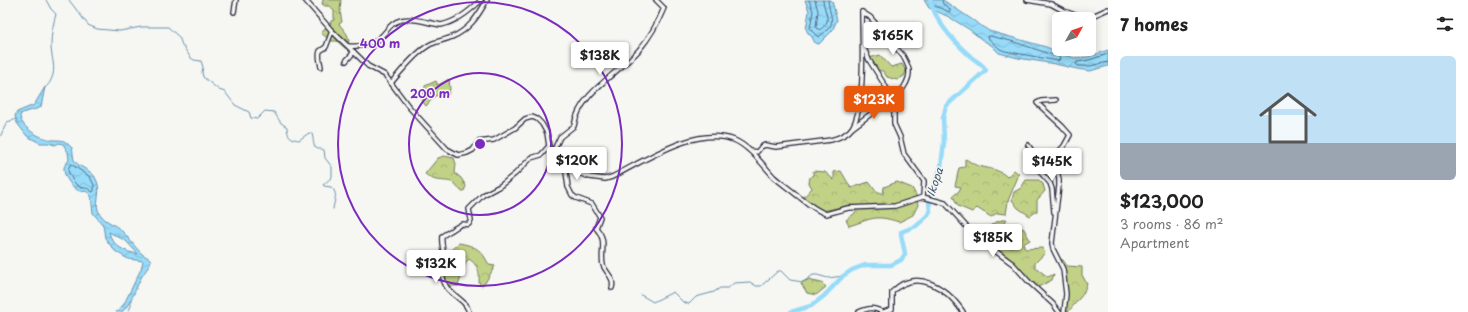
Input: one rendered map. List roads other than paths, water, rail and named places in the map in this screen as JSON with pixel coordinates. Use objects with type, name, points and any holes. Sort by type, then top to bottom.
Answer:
[{"type":"street","points":[[234,12],[236,0]]},
{"type":"street","points":[[305,0],[332,31],[368,66],[385,75],[409,107],[443,145],[458,155],[473,150],[478,142],[494,140],[515,128],[525,119],[532,118],[537,119],[542,124],[547,133],[552,154],[575,172],[590,177],[605,179],[628,169],[653,154],[695,138],[719,137],[734,140],[750,151],[782,184],[808,204],[826,214],[848,208],[895,206],[923,197],[945,203],[975,236],[1013,264],[1029,282],[1053,304],[1058,312]]},
{"type":"street","points":[[347,46],[358,47],[378,40],[392,24],[400,20],[441,25],[445,24],[460,17],[481,0]]},
{"type":"street","points":[[391,83],[407,64],[431,44],[452,37],[473,23],[487,0]]},
{"type":"street","points":[[552,154],[560,137],[574,126],[575,117],[587,99],[638,50],[660,19],[664,8],[656,0]]},
{"type":"street","points":[[1027,0],[1051,4],[1064,11],[1086,19],[1108,8]]},
{"type":"street","points":[[750,151],[757,152],[765,145],[776,147],[838,138],[852,128],[888,101],[891,96],[896,96],[901,93],[909,72],[907,63],[903,56],[876,24],[862,12],[863,45],[859,106],[852,128]]},
{"type":"street","points":[[321,66],[319,53],[320,50],[326,47],[332,31]]},
{"type":"street","points":[[863,45],[869,60],[889,92],[888,101],[894,112],[894,124],[900,137],[904,154],[924,180],[923,197]]},
{"type":"street","points":[[346,61],[354,52]]},
{"type":"street","points":[[1056,100],[1041,101],[1037,103],[1070,135],[1064,146],[1055,156],[1055,164],[1059,179],[1052,244],[1063,268],[1066,294],[1064,312]]},
{"type":"street","points":[[1028,145],[1035,155],[1041,173],[1050,183],[1056,216]]},
{"type":"street","points":[[469,312],[464,302],[445,285],[442,274],[442,236],[453,231],[458,226],[469,224],[471,220],[468,209],[483,195],[500,186],[515,174],[531,158],[541,156],[549,146]]},
{"type":"street","points":[[565,164],[568,187],[572,194],[576,198],[592,204],[600,217],[596,228],[601,233],[603,239],[604,268],[613,281],[612,288]]},
{"type":"street","points":[[859,312],[867,308],[876,309],[883,312],[892,308],[892,292],[906,282],[918,281],[934,284],[956,302],[963,312]]},
{"type":"water","points":[[805,0],[832,1],[837,20],[832,31],[819,44],[815,43],[806,29],[809,11]]},
{"type":"water","points":[[924,0],[943,0],[989,31],[1052,49],[1052,56],[1069,56],[1074,58],[1088,57],[1096,56],[1096,54],[1108,50],[1108,66],[1090,71],[1018,58],[999,53],[991,45],[970,30],[949,17],[929,8]]},
{"type":"water","points":[[45,87],[41,107],[20,115],[23,124],[30,131],[39,136],[50,140],[64,141],[72,148],[76,163],[93,174],[95,177],[99,191],[97,206],[102,217],[121,230],[141,253],[151,260],[131,300],[122,312],[116,312],[124,304],[141,269],[143,261],[128,259],[115,251],[105,238],[103,225],[93,213],[91,196],[86,191],[82,192],[74,188],[64,172],[64,167],[69,160],[68,152],[63,144],[59,143],[55,145],[40,143],[27,136],[17,123],[15,116],[17,112],[34,105]],"holes":[[[109,232],[126,241],[138,254],[128,252],[116,245]]]},
{"type":"waterway","points":[[45,88],[51,81],[54,72],[51,42],[56,14],[46,0]]},
{"type":"waterway","points":[[69,0],[88,25],[97,29],[120,31],[141,27],[168,27],[179,37],[182,45],[191,58],[201,61],[203,67],[203,77],[219,90],[225,92],[235,105],[249,112],[251,118],[257,119],[265,111],[274,112],[281,123],[287,127],[288,133],[292,138],[299,140],[309,133],[312,134],[315,147],[324,150],[325,158],[332,167],[332,177],[323,185],[331,187],[335,192],[333,209]]},
{"type":"waterway","name":"Ikopa","points":[[791,312],[811,306],[824,296],[843,276],[852,270],[865,265],[891,265],[901,260],[905,254],[901,232],[916,226],[927,216],[930,211],[929,201],[941,167],[944,142],[943,118],[946,106],[986,70],[946,31],[936,16],[930,0]]},
{"type":"waterway","points":[[0,137],[7,122],[17,119]]},
{"type":"waterway","points":[[641,295],[653,302],[673,292],[683,302],[689,304],[696,297],[714,292],[720,288],[728,288],[734,283],[750,282],[756,286],[761,286],[778,271],[781,271],[790,280],[803,282],[813,275],[828,278],[843,276]]},
{"type":"waterway","points":[[128,312],[131,306],[131,300]]}]
